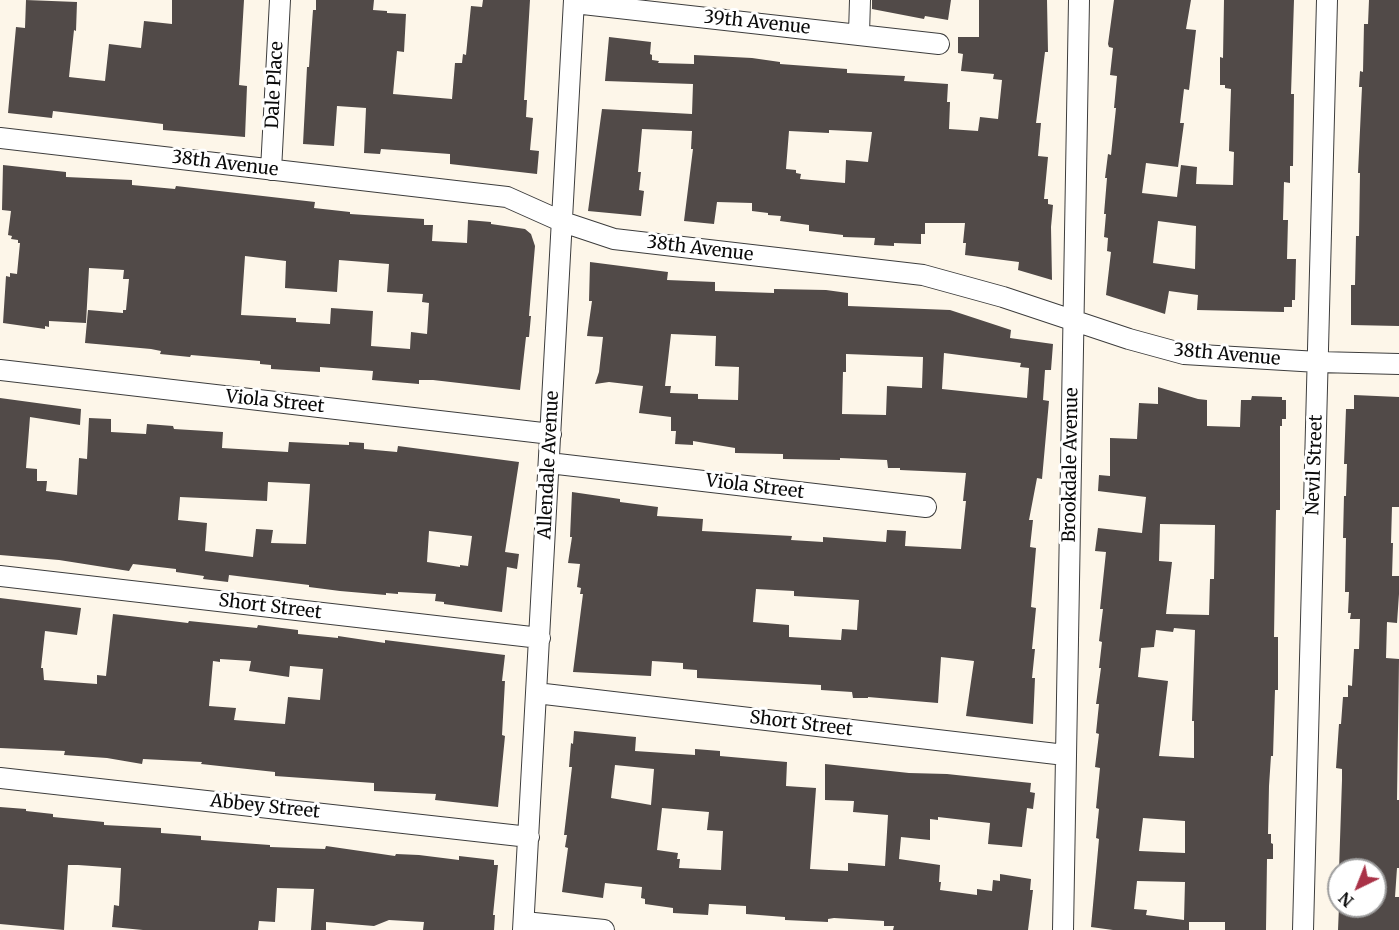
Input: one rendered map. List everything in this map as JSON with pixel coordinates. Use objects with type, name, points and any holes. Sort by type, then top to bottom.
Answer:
[{"type":"street","name":"Dale Place","points":[[271,170],[280,0]]},
{"type":"street","points":[[859,34],[860,0]]},
{"type":"street","name":"Brookdale Avenue","points":[[1063,930],[1079,0]]},
{"type":"street","name":"Nevil Street","points":[[1303,930],[1327,0]]},
{"type":"street","name":"39th Avenue","points":[[574,2],[939,44]]},
{"type":"street","name":"Allendale Avenue","points":[[523,926],[574,2]]},
{"type":"street","name":"38th Avenue","points":[[0,138],[507,197],[563,222],[614,239],[923,275],[1003,297],[1073,321],[1184,354],[1399,364]]},
{"type":"street","name":"Viola Street","points":[[0,370],[551,434]]},
{"type":"street","name":"Viola Street","points":[[549,463],[926,507]]},
{"type":"street","name":"Short Street","points":[[0,576],[540,638]]},
{"type":"street","name":"Short Street","points":[[536,693],[1065,755]]},
{"type":"street","name":"Abbey Street","points":[[0,778],[529,837]]},
{"type":"street","points":[[523,926],[604,930]]},
{"type":"building","points":[[26,0],[77,2],[76,31],[74,30],[69,77],[105,81],[109,44],[141,48],[144,21],[172,24],[172,0],[244,0],[239,85],[247,86],[245,137],[163,130],[163,124],[53,111],[52,118],[8,113],[16,27],[25,28]]},
{"type":"building","points":[[316,0],[374,0],[373,10],[406,14],[404,52],[397,51],[393,94],[452,99],[455,63],[462,63],[463,54],[466,55],[471,6],[482,7],[483,0],[530,0],[524,100],[527,100],[526,117],[533,118],[530,150],[539,151],[537,174],[450,164],[450,154],[381,149],[380,154],[364,153],[366,108],[337,106],[334,146],[303,144],[307,67],[309,67],[313,10],[316,10]]},
{"type":"building","points":[[872,0],[951,0],[948,20],[925,16],[924,19],[872,9]]},
{"type":"building","points":[[979,0],[1047,0],[1048,52],[1045,52],[1036,123],[1041,123],[1038,156],[1048,157],[1044,199],[1048,199],[1048,204],[1053,205],[1052,280],[1018,270],[1019,262],[965,255],[966,243],[963,243],[965,223],[925,223],[925,234],[921,234],[921,244],[894,243],[894,246],[874,245],[875,238],[843,237],[843,235],[809,231],[809,225],[780,221],[781,216],[752,211],[752,203],[717,202],[714,224],[684,221],[693,149],[691,149],[692,131],[642,129],[638,172],[641,172],[639,190],[644,191],[641,216],[588,211],[602,109],[692,114],[693,84],[605,81],[609,37],[651,42],[652,60],[659,61],[658,63],[694,64],[694,55],[752,58],[780,62],[780,64],[847,69],[847,73],[905,76],[904,81],[948,84],[949,129],[978,131],[980,117],[998,119],[1002,80],[993,79],[994,74],[961,71],[963,54],[958,53],[958,37],[979,37]],"holes":[[[789,131],[872,132],[868,162],[846,160],[845,183],[800,179],[801,174],[796,173],[796,170],[786,169]]]},
{"type":"building","points":[[1114,0],[1191,0],[1186,29],[1196,30],[1189,90],[1184,89],[1180,123],[1184,123],[1178,167],[1146,163],[1142,193],[1177,197],[1181,165],[1197,167],[1196,184],[1233,185],[1234,152],[1229,151],[1231,89],[1220,85],[1224,0],[1294,0],[1291,94],[1294,94],[1293,166],[1290,166],[1290,183],[1284,182],[1283,220],[1288,220],[1287,259],[1296,259],[1295,300],[1292,300],[1292,307],[1284,307],[1284,312],[1197,310],[1198,295],[1169,291],[1165,314],[1106,295],[1111,252],[1107,251],[1108,238],[1104,237],[1107,178],[1105,178],[1108,154],[1111,155],[1117,76],[1110,75],[1113,48],[1108,44]],"holes":[[[1158,221],[1196,226],[1195,269],[1153,263]]]},
{"type":"building","points":[[1369,0],[1399,0],[1399,326],[1351,325],[1351,285],[1355,285],[1356,236],[1359,236],[1360,173],[1358,173],[1362,87],[1359,87],[1360,71],[1363,72],[1364,24],[1368,24]]},
{"type":"building","points":[[3,165],[66,172],[66,177],[132,180],[132,185],[175,189],[176,186],[315,202],[314,208],[350,212],[350,214],[424,219],[424,225],[433,225],[432,241],[467,243],[468,220],[525,229],[531,234],[535,246],[529,337],[526,337],[520,390],[433,380],[419,380],[419,384],[372,380],[373,371],[320,367],[320,372],[271,369],[271,365],[260,364],[260,361],[160,354],[161,351],[151,349],[85,343],[88,310],[123,313],[123,310],[126,310],[129,279],[123,279],[124,270],[89,268],[86,323],[49,321],[49,327],[45,326],[45,329],[3,323],[6,276],[10,277],[10,273],[17,274],[20,243],[8,235],[11,211],[2,210]],"holes":[[[245,256],[286,261],[285,288],[337,292],[339,260],[389,264],[387,292],[423,294],[422,302],[429,303],[427,334],[411,332],[410,349],[371,346],[373,311],[331,308],[330,324],[296,322],[296,318],[241,315]]]},
{"type":"building","points":[[590,262],[668,272],[667,280],[715,282],[715,291],[774,293],[774,289],[826,290],[848,293],[848,306],[950,310],[1011,330],[1010,338],[1053,344],[1051,370],[1045,370],[1043,400],[1049,401],[1042,479],[1037,478],[1029,520],[1033,520],[1030,547],[1036,548],[1031,607],[1036,608],[1032,649],[1035,649],[1032,678],[1035,678],[1033,724],[966,716],[974,661],[941,657],[938,703],[868,697],[853,698],[852,692],[821,690],[821,685],[697,678],[697,670],[683,669],[683,663],[652,661],[651,676],[573,672],[583,594],[580,594],[581,588],[577,587],[580,564],[568,563],[572,537],[570,537],[572,492],[658,507],[657,516],[703,519],[702,531],[792,536],[791,540],[823,542],[823,537],[886,542],[887,530],[906,531],[905,546],[961,549],[966,501],[963,501],[966,473],[900,470],[900,468],[888,468],[887,460],[783,459],[783,454],[735,453],[735,448],[693,441],[693,445],[675,444],[676,431],[671,431],[671,417],[639,413],[643,386],[609,382],[595,384],[599,372],[603,337],[587,336],[592,301],[589,301]],"holes":[[[671,334],[716,336],[715,366],[739,367],[738,400],[698,399],[698,394],[670,393],[671,386],[665,386]],[[944,353],[1021,363],[1020,367],[1029,368],[1027,398],[942,389]],[[846,354],[923,357],[922,388],[887,386],[886,415],[842,414],[843,372],[846,372]],[[756,589],[794,591],[794,596],[859,600],[857,630],[842,629],[841,640],[789,637],[789,625],[753,622]]]},
{"type":"building","points":[[1158,387],[1207,400],[1207,426],[1240,427],[1241,400],[1251,400],[1252,396],[1282,397],[1282,400],[1286,400],[1286,419],[1282,419],[1282,426],[1280,426],[1280,510],[1276,510],[1274,637],[1278,637],[1278,690],[1275,690],[1273,756],[1271,756],[1269,786],[1268,834],[1271,834],[1273,844],[1273,859],[1267,859],[1266,930],[1225,930],[1225,922],[1189,922],[1189,930],[1113,930],[1091,927],[1099,839],[1096,838],[1099,809],[1096,808],[1100,768],[1095,767],[1099,734],[1096,733],[1099,704],[1096,704],[1101,668],[1099,668],[1102,642],[1099,641],[1103,609],[1100,609],[1106,552],[1095,551],[1098,528],[1142,533],[1146,497],[1098,491],[1099,475],[1110,476],[1110,438],[1137,439],[1139,403],[1158,404]],"holes":[[[1160,524],[1215,525],[1214,579],[1210,579],[1209,615],[1166,614],[1172,562],[1159,561]],[[1174,628],[1195,630],[1192,721],[1194,721],[1194,758],[1159,756],[1168,681],[1138,677],[1141,648],[1154,647],[1156,630],[1173,632]],[[1143,818],[1185,821],[1185,853],[1139,851]],[[1137,881],[1185,882],[1184,920],[1146,915],[1147,910],[1134,909]]]},
{"type":"building","points":[[1354,395],[1399,397],[1399,507],[1392,507],[1391,543],[1393,543],[1392,576],[1399,576],[1399,594],[1397,623],[1387,622],[1386,658],[1399,659],[1397,800],[1399,800],[1399,868],[1397,868],[1395,897],[1399,897],[1399,930],[1338,930],[1338,918],[1387,918],[1387,858],[1339,858],[1342,769],[1336,768],[1339,724],[1341,724],[1343,697],[1348,697],[1348,685],[1352,686],[1354,649],[1359,649],[1360,619],[1350,619],[1351,613],[1348,613],[1349,592],[1345,592],[1346,538],[1343,538],[1347,464],[1344,464],[1346,409],[1354,409]]},
{"type":"building","points":[[0,398],[81,409],[80,425],[30,417],[26,468],[37,469],[37,481],[47,481],[46,491],[77,495],[79,458],[87,459],[89,418],[111,419],[111,432],[146,434],[147,424],[173,426],[174,429],[223,432],[222,448],[288,452],[289,442],[349,445],[349,442],[364,443],[364,449],[397,452],[398,446],[519,462],[505,552],[519,554],[517,569],[507,567],[502,612],[444,604],[444,602],[435,601],[436,594],[398,592],[398,594],[386,593],[386,595],[340,591],[229,575],[228,582],[203,579],[204,576],[176,572],[176,569],[133,564],[129,571],[59,560],[0,555]],"holes":[[[268,482],[310,484],[306,544],[271,543],[273,530],[256,529],[253,557],[205,551],[207,523],[178,520],[180,497],[267,501]],[[429,531],[472,536],[468,566],[427,562]]]},
{"type":"building","points":[[0,598],[81,608],[77,635],[45,631],[41,668],[43,668],[44,680],[97,684],[97,675],[106,676],[113,614],[188,623],[189,621],[257,628],[258,625],[298,630],[298,634],[338,638],[338,636],[385,643],[385,640],[505,655],[502,681],[505,681],[502,735],[505,736],[498,807],[435,800],[436,794],[374,791],[374,783],[275,776],[275,772],[201,764],[202,762],[143,759],[142,764],[107,758],[64,755],[65,751],[0,748]],"holes":[[[220,659],[251,661],[249,671],[289,677],[290,666],[323,669],[320,700],[288,697],[285,724],[234,720],[236,708],[209,706],[213,661],[220,662]]]},
{"type":"building","points":[[574,731],[636,737],[635,751],[695,755],[695,749],[720,751],[720,756],[787,762],[786,786],[816,788],[810,869],[848,871],[848,863],[885,866],[888,815],[853,812],[854,801],[825,800],[825,764],[1031,783],[1030,792],[1035,793],[1033,809],[1027,808],[1022,847],[988,844],[990,823],[938,817],[938,820],[930,819],[930,840],[901,837],[899,859],[940,865],[940,890],[977,895],[977,889],[992,891],[993,880],[1000,881],[1000,874],[1031,879],[1030,890],[1033,890],[1028,930],[893,930],[894,926],[884,926],[884,921],[834,918],[828,919],[828,922],[785,920],[785,917],[746,914],[746,906],[709,904],[708,915],[673,913],[673,908],[645,904],[645,899],[641,898],[642,887],[605,883],[603,898],[562,892],[568,848],[565,847],[567,835],[564,835],[572,767],[569,767],[571,743],[573,744]],"holes":[[[615,765],[654,769],[651,805],[611,798]],[[662,808],[709,812],[707,830],[723,831],[721,870],[679,868],[678,853],[657,850]]]},
{"type":"building","points":[[0,807],[53,814],[53,817],[104,822],[104,825],[161,828],[161,833],[201,836],[201,840],[270,845],[270,847],[325,849],[326,846],[395,856],[396,854],[419,855],[459,860],[459,856],[494,860],[494,865],[498,865],[493,915],[495,915],[494,930],[423,930],[424,922],[389,920],[374,926],[326,922],[326,930],[311,930],[314,889],[277,888],[275,922],[259,921],[258,930],[143,930],[112,927],[114,905],[119,906],[121,868],[78,865],[68,865],[64,930],[0,924]]}]
